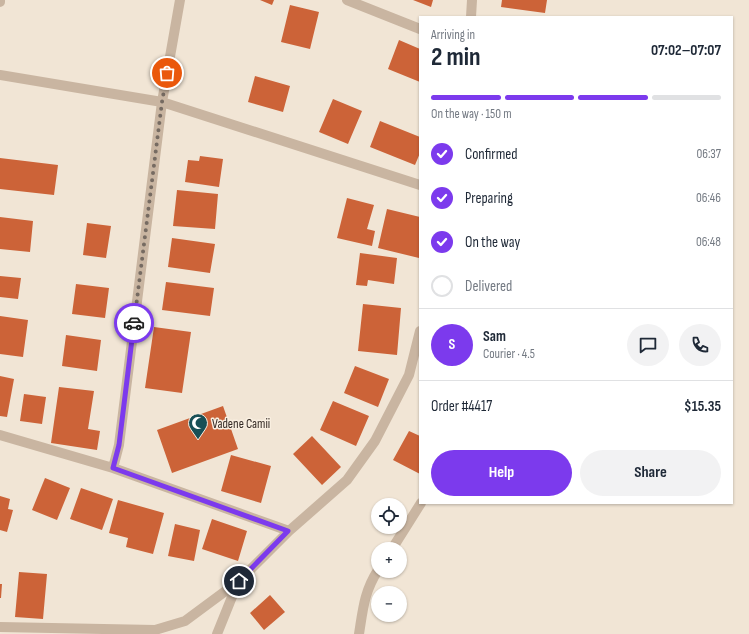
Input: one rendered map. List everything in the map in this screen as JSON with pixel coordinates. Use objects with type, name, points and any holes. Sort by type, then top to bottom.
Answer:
[{"type":"street","points":[[113,468],[119,445],[162,102],[180,0]]},
{"type":"street","points":[[347,0],[419,29]]},
{"type":"street","points":[[471,16],[472,0]]},
{"type":"street","points":[[0,75],[162,102],[419,185]]},
{"type":"street","points":[[0,627],[155,630],[185,621],[239,581],[288,531],[347,480],[375,441],[409,375],[419,336]]},
{"type":"street","points":[[0,435],[113,468],[288,531]]},
{"type":"street","points":[[396,542],[420,504]]},
{"type":"street","points":[[360,634],[366,593],[372,578]]},
{"type":"street","points":[[217,634],[239,581]]},
{"type":"building","points":[[260,0],[274,0],[272,5]]},
{"type":"building","points":[[413,0],[433,0],[431,7]]},
{"type":"building","points":[[502,0],[547,0],[545,13],[501,7]]},
{"type":"building","points":[[290,5],[319,12],[310,49],[281,42]]},
{"type":"building","points":[[399,40],[419,49],[419,82],[388,69]]},
{"type":"building","points":[[255,76],[290,86],[283,112],[248,102]]},
{"type":"building","points":[[333,99],[362,111],[348,144],[319,132]]},
{"type":"building","points":[[380,121],[419,137],[419,155],[415,165],[370,147]]},
{"type":"building","points":[[200,156],[223,159],[219,187],[185,182],[188,160],[199,161]]},
{"type":"building","points":[[0,158],[58,165],[54,195],[0,189]]},
{"type":"building","points":[[177,190],[218,194],[215,229],[173,226]]},
{"type":"building","points":[[347,198],[374,205],[367,229],[375,231],[372,246],[337,238]]},
{"type":"building","points":[[387,209],[419,217],[419,258],[378,248]]},
{"type":"building","points":[[0,217],[33,221],[30,252],[0,249]]},
{"type":"building","points":[[87,223],[111,226],[106,258],[83,255]]},
{"type":"building","points":[[172,238],[215,244],[210,273],[168,267]]},
{"type":"building","points":[[360,253],[397,258],[394,284],[368,280],[367,286],[356,285]]},
{"type":"building","points":[[0,276],[21,278],[18,299],[0,297]]},
{"type":"building","points":[[166,282],[214,288],[210,316],[162,310]]},
{"type":"building","points":[[76,284],[109,288],[105,318],[72,314]]},
{"type":"building","points":[[363,304],[401,308],[397,355],[358,351]]},
{"type":"building","points":[[0,316],[28,320],[23,357],[0,354]]},
{"type":"building","points":[[154,327],[191,332],[182,393],[145,388]]},
{"type":"building","points":[[66,335],[101,340],[97,371],[62,366]]},
{"type":"building","points":[[355,366],[389,379],[378,407],[344,393]]},
{"type":"building","points":[[0,376],[14,379],[7,417],[0,416]]},
{"type":"building","points":[[59,387],[94,391],[88,429],[100,431],[97,450],[51,443]]},
{"type":"building","points":[[24,394],[46,397],[42,424],[20,421]]},
{"type":"building","points":[[333,401],[369,416],[356,446],[320,430]]},
{"type":"building","name":"Vadene Camii","points":[[223,406],[238,449],[172,473],[157,430]]},
{"type":"building","points":[[409,431],[419,436],[419,473],[393,460]]},
{"type":"building","points":[[312,436],[341,467],[322,485],[293,454]]},
{"type":"building","points":[[231,455],[271,466],[261,503],[221,491]]},
{"type":"building","points":[[45,478],[70,488],[57,520],[32,510]]},
{"type":"building","points":[[81,488],[113,499],[102,530],[70,519]]},
{"type":"building","points":[[0,496],[10,499],[8,509],[13,510],[7,532],[0,530]]},
{"type":"building","points":[[118,500],[164,513],[153,554],[126,547],[128,538],[109,533]]},
{"type":"building","points":[[212,519],[247,531],[238,561],[202,549]]},
{"type":"building","points":[[175,524],[200,530],[194,561],[168,556]]},
{"type":"building","points":[[19,572],[47,574],[43,619],[15,617]]},
{"type":"building","points":[[0,584],[2,584],[1,598],[0,598]]},
{"type":"building","points":[[270,595],[285,612],[264,630],[250,613]]},
{"type":"way so far","points":[[134,323],[167,73]]},
{"type":"place","name":"Vadene Camii","points":[[198,440]]},
{"type":"route","points":[[134,323],[119,445],[113,468],[288,531],[239,581]]}]
